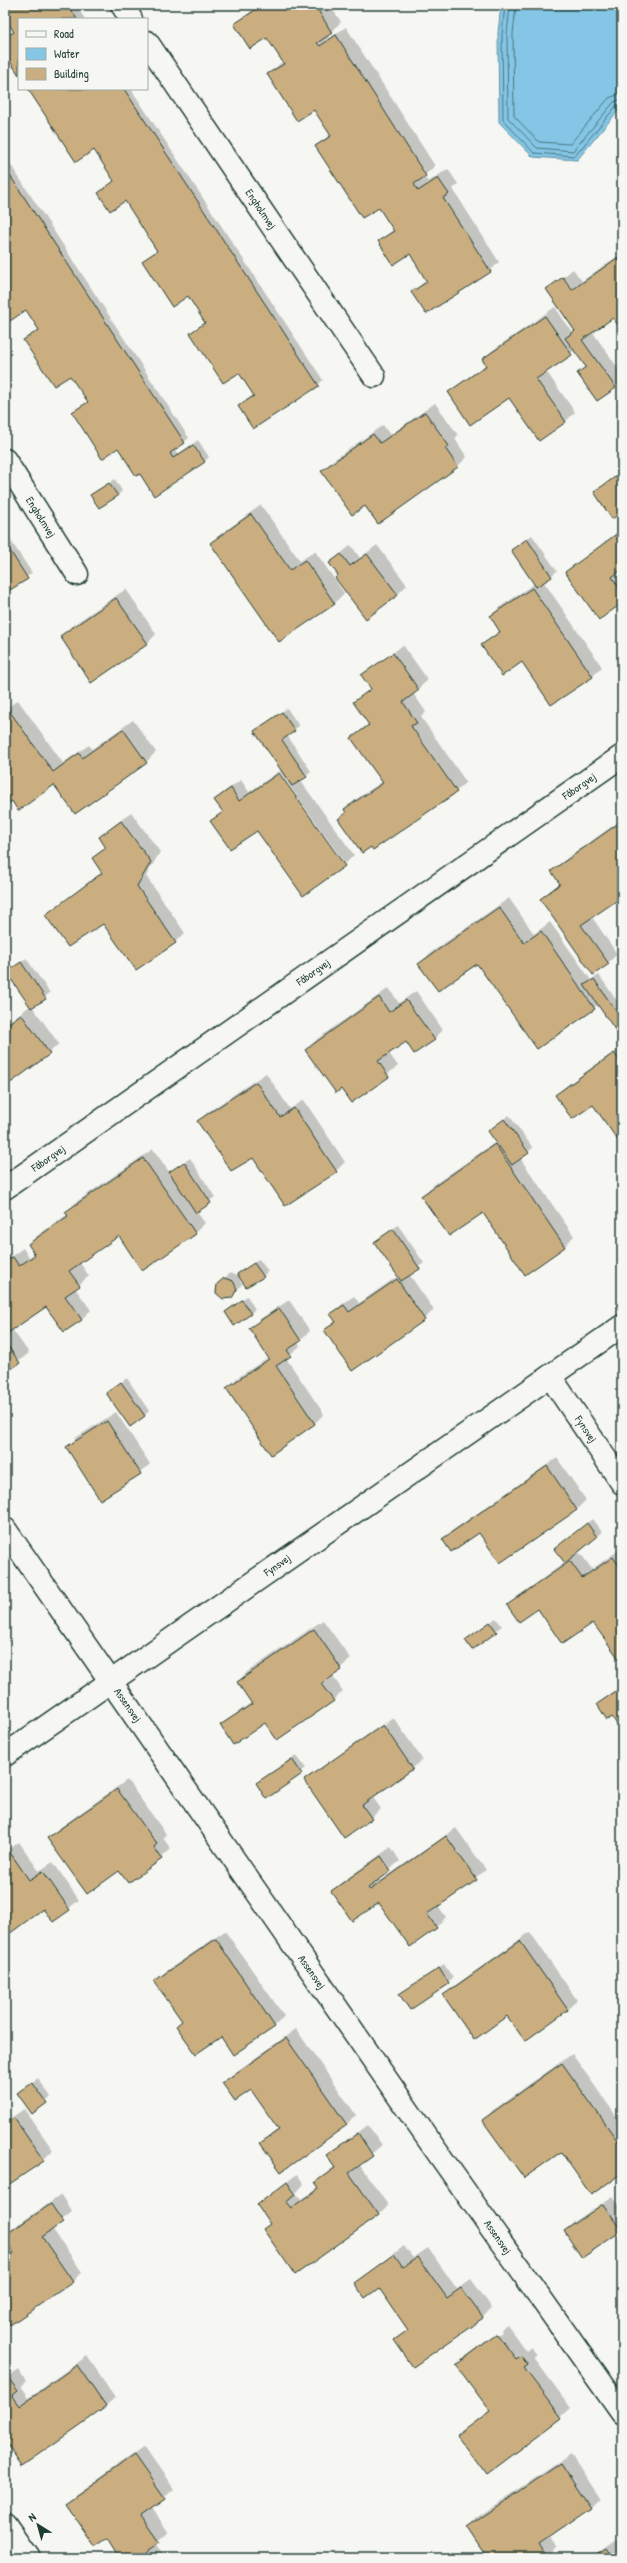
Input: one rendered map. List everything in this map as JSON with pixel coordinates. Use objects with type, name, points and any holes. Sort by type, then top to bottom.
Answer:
[{"type":"street","points":[[122,5],[130,18]]},
{"type":"street","name":"Engholmvej","points":[[148,43],[374,376]]},
{"type":"street","name":"Engholmvej","points":[[5,460],[77,574]]},
{"type":"street","name":"Fåborgvej","points":[[5,1188],[622,756]]},
{"type":"street","name":"Fynsvej","points":[[5,1755],[622,1326]]},
{"type":"street","name":"Fynsvej","points":[[550,1376],[622,1483]]},
{"type":"street","name":"Assensvej","points":[[5,1529],[428,2139],[622,2413]]},
{"type":"street","points":[[5,2525],[28,2558]]},
{"type":"water","points":[[501,5],[622,5],[622,106],[577,160],[533,157],[499,122],[498,33]]},
{"type":"building","points":[[5,5],[68,5],[76,18],[18,18],[18,74],[5,54],[5,37],[14,32],[5,18]]},
{"type":"building","points":[[263,5],[315,5],[332,33],[317,43],[320,46],[336,35],[426,176],[414,184],[418,191],[438,178],[449,194],[443,198],[491,272],[426,314],[411,292],[427,282],[410,254],[393,265],[378,241],[394,231],[379,208],[362,218],[315,146],[331,136],[314,110],[297,121],[267,74],[284,64],[267,38],[250,49],[234,24]]},
{"type":"building","points":[[29,90],[125,90],[319,386],[253,429],[238,406],[254,396],[239,373],[223,383],[190,333],[205,323],[188,296],[172,307],[142,261],[157,251],[125,201],[110,211],[98,193],[114,181],[94,150],[76,162]]},
{"type":"building","points":[[5,168],[185,443],[170,453],[173,458],[193,445],[205,462],[154,496],[140,474],[136,476],[118,448],[102,459],[72,412],[88,402],[70,376],[54,386],[23,340],[39,330],[26,310],[10,321],[5,314]]},
{"type":"building","points":[[617,258],[622,265],[622,331],[613,318],[582,340],[616,388],[597,401],[577,373],[586,367],[565,338],[575,331],[546,289],[563,277],[572,290]]},
{"type":"building","points":[[545,316],[572,355],[536,379],[566,422],[539,441],[509,398],[470,425],[448,392],[486,366],[482,359]]},
{"type":"building","points":[[425,412],[449,446],[445,448],[458,467],[378,524],[365,506],[352,515],[321,471],[373,434],[380,443]]},
{"type":"building","points":[[622,472],[622,512],[612,519],[594,492]]},
{"type":"building","points":[[109,483],[118,496],[99,508],[90,495]]},
{"type":"building","points":[[251,514],[290,570],[305,560],[335,604],[279,642],[210,543]]},
{"type":"building","points":[[622,530],[622,569],[612,577],[622,592],[622,603],[599,620],[565,572]]},
{"type":"building","points":[[527,539],[552,577],[536,587],[511,550]]},
{"type":"building","points":[[5,543],[28,579],[5,593]]},
{"type":"building","points":[[341,554],[350,566],[367,554],[398,595],[366,619],[335,578],[338,575],[329,563]]},
{"type":"building","points":[[532,588],[593,677],[551,705],[522,662],[502,676],[481,645],[500,632],[490,616]]},
{"type":"building","points":[[116,598],[148,644],[91,683],[60,636]]},
{"type":"building","points":[[393,653],[419,690],[403,702],[417,723],[411,726],[457,792],[373,850],[371,847],[362,853],[338,819],[346,813],[344,809],[383,783],[351,738],[369,725],[353,702],[371,689],[361,675]]},
{"type":"building","points":[[8,709],[53,772],[79,753],[82,758],[123,729],[147,763],[75,814],[54,785],[18,811],[12,801],[6,805],[5,803],[5,711]]},
{"type":"building","points":[[282,712],[295,731],[282,740],[307,777],[292,786],[254,731]]},
{"type":"building","points":[[279,773],[345,866],[303,896],[257,831],[230,849],[210,821],[223,812],[214,800],[231,788],[239,801]]},
{"type":"building","points":[[121,821],[151,862],[137,886],[176,943],[136,970],[103,924],[68,947],[45,915],[102,873],[92,858],[106,848],[99,837]]},
{"type":"building","points":[[622,821],[622,897],[581,925],[609,964],[593,975],[540,899],[560,884],[551,871]]},
{"type":"building","points":[[499,907],[524,943],[541,931],[595,1009],[537,1049],[477,964],[438,991],[418,964]]},
{"type":"building","points":[[21,962],[46,999],[31,1008],[6,972]]},
{"type":"building","points":[[594,979],[622,1020],[622,1031],[618,1034],[584,985]]},
{"type":"building","points":[[379,997],[389,1012],[406,1000],[435,1040],[414,1054],[406,1042],[378,1061],[389,1077],[351,1103],[341,1089],[336,1093],[305,1050]]},
{"type":"building","points":[[21,1014],[50,1054],[5,1087],[5,1026]]},
{"type":"building","points":[[614,1053],[622,1064],[622,1146],[593,1105],[572,1119],[555,1095]]},
{"type":"building","points":[[256,1082],[280,1117],[294,1108],[337,1172],[285,1206],[253,1158],[231,1171],[197,1121]]},
{"type":"building","points":[[504,1119],[529,1153],[512,1165],[488,1131]]},
{"type":"building","points":[[495,1144],[565,1247],[525,1275],[483,1213],[449,1236],[421,1196]]},
{"type":"building","points":[[143,1158],[196,1234],[142,1271],[119,1236],[69,1271],[80,1286],[65,1296],[82,1320],[64,1332],[46,1307],[5,1335],[5,1262],[13,1257],[19,1266],[35,1255],[28,1244],[68,1216],[65,1212]]},
{"type":"building","points":[[184,1162],[211,1203],[196,1213],[169,1172]]},
{"type":"building","points":[[393,1229],[420,1269],[401,1281],[374,1242]]},
{"type":"building","points":[[254,1263],[264,1277],[246,1287],[237,1274]]},
{"type":"building","points":[[224,1278],[233,1281],[237,1289],[232,1298],[223,1299],[216,1293],[217,1284]]},
{"type":"building","points":[[397,1279],[425,1320],[352,1371],[324,1330],[336,1322],[330,1314],[344,1305],[349,1312]]},
{"type":"building","points":[[242,1300],[251,1314],[234,1326],[225,1312]]},
{"type":"building","points":[[279,1308],[301,1341],[287,1350],[291,1356],[276,1366],[315,1424],[271,1455],[226,1388],[269,1359],[249,1328]]},
{"type":"building","points":[[5,1342],[20,1363],[5,1373]]},
{"type":"building","points":[[121,1382],[145,1416],[130,1427],[106,1393]]},
{"type":"building","points":[[107,1421],[141,1474],[100,1500],[66,1447]]},
{"type":"building","points":[[547,1466],[577,1510],[500,1563],[479,1533],[451,1552],[442,1539]]},
{"type":"building","points":[[587,1523],[597,1537],[565,1563],[554,1549]]},
{"type":"building","points":[[613,1557],[622,1570],[622,1663],[593,1623],[562,1644],[538,1609],[519,1622],[507,1605],[570,1561],[582,1578]]},
{"type":"building","points":[[490,1622],[497,1632],[472,1650],[465,1640]]},
{"type":"building","points":[[314,1629],[342,1670],[321,1684],[334,1701],[277,1740],[265,1723],[233,1745],[220,1725],[252,1704],[237,1682]]},
{"type":"building","points":[[622,1687],[622,1732],[612,1717],[607,1720],[597,1704]]},
{"type":"building","points":[[383,1725],[413,1769],[362,1805],[372,1819],[344,1838],[304,1780]]},
{"type":"building","points":[[292,1759],[302,1774],[266,1799],[256,1783]]},
{"type":"building","points":[[117,1789],[157,1844],[154,1847],[162,1859],[128,1883],[119,1871],[87,1894],[47,1838]]},
{"type":"building","points":[[446,1836],[477,1880],[427,1914],[437,1928],[410,1947],[379,1903],[352,1921],[331,1891],[381,1856],[391,1871],[368,1888],[370,1890]]},
{"type":"building","points":[[9,1851],[29,1880],[43,1871],[70,1910],[53,1922],[43,1909],[5,1937],[5,1854]]},
{"type":"building","points":[[216,1939],[275,2027],[233,2055],[221,2037],[196,2054],[176,2026],[182,2021],[154,1981]]},
{"type":"building","points":[[520,1941],[568,2010],[525,2041],[507,2016],[474,2040],[443,1995]]},
{"type":"building","points":[[439,1968],[449,1984],[410,2010],[399,1994]]},
{"type":"building","points":[[286,2038],[347,2125],[281,2172],[260,2143],[279,2130],[251,2090],[235,2101],[222,2083]]},
{"type":"building","points":[[562,2063],[622,2147],[622,2173],[591,2195],[561,2152],[524,2178],[482,2120]]},
{"type":"building","points":[[32,2082],[47,2103],[32,2114],[17,2093]]},
{"type":"building","points":[[14,2118],[44,2161],[5,2187],[5,2124]]},
{"type":"building","points":[[358,2133],[373,2156],[349,2173],[379,2215],[295,2275],[263,2229],[270,2224],[257,2205],[287,2182],[296,2195],[286,2202],[291,2208],[319,2188],[315,2182],[335,2168],[326,2155]]},
{"type":"building","points":[[51,2204],[63,2222],[42,2237],[73,2282],[10,2325],[5,2318],[5,2259],[14,2253],[5,2240],[5,2235]]},
{"type":"building","points":[[603,2204],[618,2226],[622,2223],[622,2241],[617,2234],[582,2258],[564,2231]]},
{"type":"building","points":[[394,2254],[403,2267],[418,2257],[447,2298],[461,2288],[483,2318],[413,2367],[394,2340],[408,2330],[379,2288],[365,2298],[354,2283]]},
{"type":"building","points":[[497,2334],[516,2359],[521,2356],[528,2365],[524,2368],[562,2418],[486,2475],[457,2436],[490,2411],[456,2365]]},
{"type":"building","points":[[77,2365],[106,2407],[22,2466],[5,2441],[5,2382],[9,2379],[18,2391],[12,2396],[19,2406]]},
{"type":"building","points":[[134,2455],[165,2499],[141,2516],[160,2543],[146,2552],[150,2558],[120,2558],[108,2539],[96,2547],[65,2503]]},
{"type":"building","points":[[561,2463],[591,2508],[539,2544],[548,2558],[486,2558],[466,2528]]},
{"type":"building","points":[[607,2548],[614,2558],[592,2558]]}]
